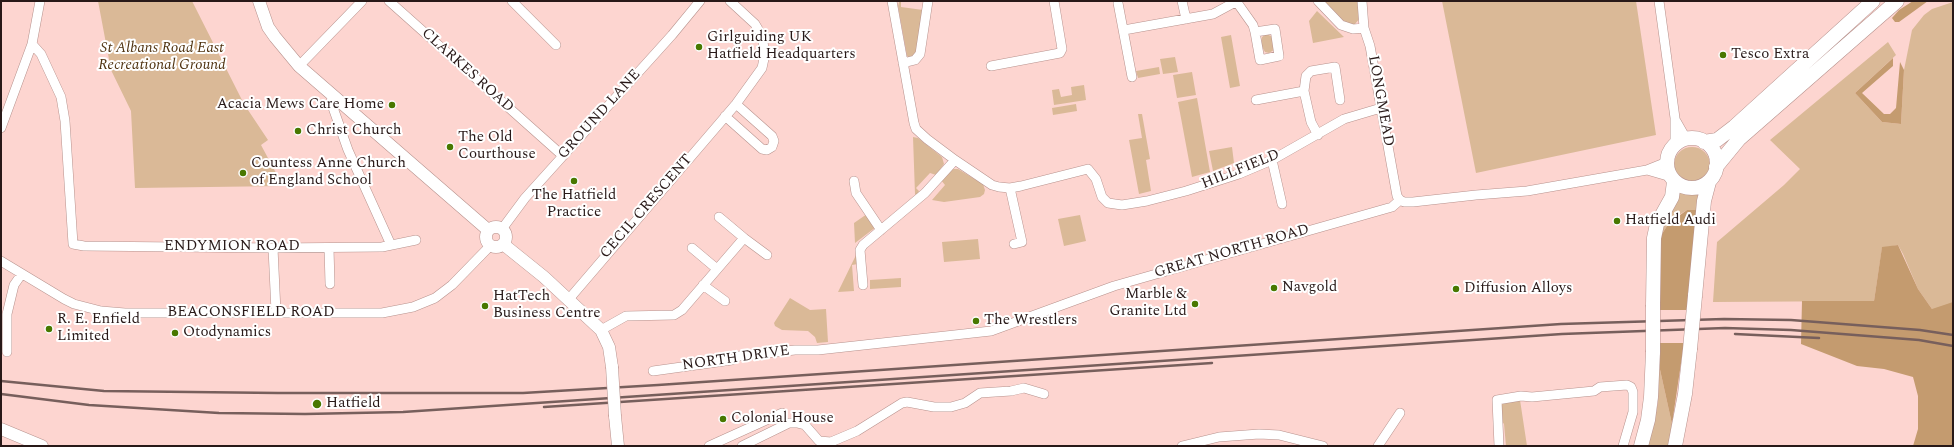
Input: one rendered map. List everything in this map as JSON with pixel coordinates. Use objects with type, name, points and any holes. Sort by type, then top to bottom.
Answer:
[{"type":"highway","points":[[1641,446],[1648,420],[1651,398],[1654,238],[1658,224],[1672,197],[1672,180],[1668,160],[1675,146],[1690,139],[1704,142],[1717,140],[1734,127],[1873,1]]},
{"type":"highway","points":[[1716,167],[1739,139],[1897,1]]},
{"type":"highway","points":[[1675,446],[1685,394],[1704,201],[1709,182],[1714,175],[1716,167],[1714,152],[1704,142]]},
{"type":"highway","points":[[1672,180],[1692,188],[1709,182]]},
{"type":"main road","points":[[259,1],[268,27],[299,66],[488,230]]},
{"type":"main road","points":[[496,227],[502,229],[506,238],[503,244],[498,247],[490,246],[486,237],[488,230],[496,227]]},
{"type":"main road","points":[[503,244],[569,298],[601,330],[609,347],[612,367],[618,446]]},
{"type":"main road","points":[[1,429],[42,446]]},
{"type":"street","points":[[1,128],[32,44],[40,1]]},
{"type":"street","points":[[299,66],[362,1]]},
{"type":"street","name":"CLARKES ROAD","points":[[389,1],[563,156]]},
{"type":"street","points":[[512,1],[556,45]]},
{"type":"street","name":"GROUND LANE","points":[[502,229],[525,198],[672,35],[700,1]]},
{"type":"street","name":"CECIL CRESCENT","points":[[569,298],[736,104],[762,68],[766,54],[762,36],[755,24],[730,1]]},
{"type":"street","points":[[892,1],[916,129],[926,139],[992,185],[1010,188],[1022,242],[1014,244]]},
{"type":"street","points":[[903,63],[915,60],[920,54],[928,1]]},
{"type":"street","points":[[991,66],[1060,53],[1062,49],[1054,1]]},
{"type":"street","points":[[1182,1],[1186,19]]},
{"type":"street","points":[[1124,30],[1213,14],[1236,1],[1253,25],[1256,32]]},
{"type":"street","points":[[1318,1],[1341,25],[1353,29],[1364,28]]},
{"type":"street","name":"LONGMEAD","points":[[1362,1],[1364,28],[1370,46],[1400,200]]},
{"type":"street","points":[[1659,1],[1675,118],[1675,146]]},
{"type":"street","points":[[1118,3],[1132,77]]},
{"type":"street","name":"ENDYMION ROAD","points":[[32,44],[41,54],[61,97],[65,121],[73,244],[84,246],[329,248],[382,247],[416,240]]},
{"type":"street","points":[[1318,135],[1311,122],[1304,91],[1304,80],[1308,73],[1335,68],[1340,100]]},
{"type":"street","points":[[1256,100],[1304,91]]},
{"type":"street","points":[[334,95],[331,102],[348,150],[390,245]]},
{"type":"street","points":[[725,116],[762,149],[767,150],[772,147],[774,141],[772,136],[736,104]]},
{"type":"street","name":"HILLFIELD","points":[[1010,188],[1088,169],[1096,179],[1100,192],[1108,203],[1114,205],[1130,204],[1207,185],[1272,160],[1318,135],[1344,118],[1381,108]]},
{"type":"street","points":[[1675,118],[1684,135],[1690,139]]},
{"type":"street","points":[[863,285],[860,250],[925,193],[955,160]]},
{"type":"street","points":[[1272,160],[1282,204]]},
{"type":"street","points":[[1400,200],[1408,203],[1527,191],[1647,170],[1668,160]]},
{"type":"street","points":[[1647,170],[1672,180]]},
{"type":"street","points":[[854,180],[856,193],[881,230]]},
{"type":"street","name":"GREAT NORTH ROAD","points":[[818,350],[991,332],[1114,286],[1392,207],[1400,200]]},
{"type":"street","points":[[720,217],[744,238],[767,255]]},
{"type":"street","points":[[601,330],[626,316],[674,315],[682,310],[744,238]]},
{"type":"street","name":"BEACONSFIELD ROAD","points":[[1,261],[21,275],[74,304],[101,311],[125,313],[382,313],[414,307],[435,298],[452,285],[490,246]]},
{"type":"street","points":[[274,248],[276,312]]},
{"type":"street","points":[[329,248],[330,284]]},
{"type":"street","points":[[692,248],[717,269]]},
{"type":"street","points":[[7,352],[4,314],[14,285],[21,275]]},
{"type":"street","points":[[703,285],[725,301]]},
{"type":"street","name":"NORTH DRIVE","points":[[653,371],[732,360],[739,356],[795,350],[818,350]]},
{"type":"street","points":[[1499,446],[1496,400],[1521,396],[1532,397],[1594,391],[1600,387],[1627,385],[1631,387],[1633,392],[1633,412],[1623,446]]},
{"type":"street","points":[[742,446],[789,423],[805,425],[819,441],[831,442],[857,431],[902,403],[907,402],[934,407],[951,407],[965,403],[980,393],[1011,391],[1024,388],[1044,394]]},
{"type":"street","points":[[709,446],[782,413]]},
{"type":"street","points":[[1378,446],[1400,413]]},
{"type":"street","points":[[1182,446],[1219,437],[1259,434],[1279,435],[1324,446]]},
{"type":"green space","name":"St Albans Road East Recreational Ground","points":[[98,1],[192,1],[244,104],[268,140],[261,145],[283,186],[135,188],[131,111],[111,70]]},
{"type":"green space","points":[[1323,1],[1358,1],[1360,18],[1355,24],[1347,24]]},
{"type":"green space","points":[[1442,1],[1636,1],[1656,135],[1476,173]]},
{"type":"green space","points":[[899,2],[901,2],[901,7],[923,10],[917,56],[910,58],[907,56],[898,6]]},
{"type":"green space","points":[[1953,2],[1953,328],[1932,309],[1918,289],[1898,245],[1882,248],[1874,301],[1713,302],[1717,242],[1784,185],[1800,169],[1770,140],[1888,42],[1896,55],[1855,93],[1882,122],[1901,124],[1904,70],[1912,30],[1924,15],[1932,9]]},
{"type":"green space","points":[[1317,11],[1344,37],[1313,43],[1309,21]]},
{"type":"green space","points":[[1266,34],[1271,36],[1274,42],[1274,50],[1269,53],[1265,52],[1261,45],[1262,37]]},
{"type":"green space","points":[[1231,35],[1240,86],[1230,88],[1221,37]]},
{"type":"green space","points":[[1175,57],[1178,72],[1163,74],[1160,59]]},
{"type":"green space","points":[[1159,67],[1160,74],[1138,78],[1136,71]]},
{"type":"green space","points":[[1192,72],[1196,95],[1177,98],[1173,75]]},
{"type":"green space","points":[[1084,85],[1086,100],[1054,105],[1052,90],[1059,89],[1061,97],[1072,95],[1071,87]]},
{"type":"green space","points":[[1197,98],[1210,172],[1192,177],[1178,102]]},
{"type":"green space","points":[[1076,104],[1077,111],[1053,115],[1052,108]]},
{"type":"green space","points":[[1138,114],[1142,114],[1150,159],[1146,160],[1151,191],[1139,194],[1129,140],[1142,138]]},
{"type":"green space","points":[[913,137],[918,138],[942,157],[944,164],[936,175],[930,173],[916,188],[919,191],[917,196],[915,194]]},
{"type":"green space","points":[[1232,147],[1234,163],[1213,171],[1209,151]]},
{"type":"green space","points":[[1692,147],[1705,152],[1710,165],[1705,178],[1692,183],[1679,178],[1674,165],[1679,152]]},
{"type":"green space","points":[[958,169],[983,184],[985,190],[984,194],[980,197],[944,202],[932,200],[945,185],[941,180],[947,171]]},
{"type":"green space","points":[[1680,192],[1691,195],[1699,194],[1698,210],[1687,210],[1679,215],[1669,223],[1658,240],[1660,230]]},
{"type":"green space","points":[[867,214],[876,227],[855,243],[854,223]]},
{"type":"green space","points":[[1080,215],[1086,241],[1064,246],[1058,219]]},
{"type":"green space","points":[[978,239],[980,259],[944,262],[942,242]]},
{"type":"green space","points":[[857,253],[858,264],[852,265],[854,291],[838,292]]},
{"type":"green space","points":[[901,278],[901,287],[870,289],[870,280]]},
{"type":"green space","points":[[790,298],[810,310],[826,309],[828,342],[817,343],[815,337],[808,331],[782,330],[775,326],[774,323]]},
{"type":"green space","points":[[1659,365],[1672,424],[1668,446],[1648,446],[1658,402]]},
{"type":"green space","points":[[1501,400],[1520,400],[1527,446],[1506,446],[1504,424],[1500,419]]},
{"type":"shaded area","points":[[1913,1],[1928,1],[1899,22],[1895,22],[1892,18],[1899,10]]},
{"type":"shaded area","points":[[1893,58],[1893,66],[1862,93],[1884,114],[1890,114],[1896,108],[1900,62],[1904,70],[1901,124],[1882,122],[1855,93]]},
{"type":"shaded area","points":[[1687,210],[1698,210],[1687,310],[1658,310],[1658,240],[1669,223]]},
{"type":"shaded area","points":[[1898,245],[1918,289],[1932,309],[1953,302],[1953,446],[1913,446],[1918,429],[1918,396],[1913,377],[1884,369],[1857,366],[1801,344],[1802,301],[1874,301],[1882,247]]},
{"type":"shaded area","points":[[1660,343],[1684,343],[1672,424],[1659,365]]},
{"type":"railway","points":[[1,381],[104,391],[523,393],[1561,324],[1724,319],[1791,320],[1920,330],[1953,335]]},
{"type":"railway","points":[[1,394],[89,405],[219,413],[305,414],[403,412],[1562,334],[1725,328],[1791,330],[1919,340],[1953,346]]},
{"type":"railway","points":[[1735,334],[1819,338]]},
{"type":"railway","points":[[544,407],[1212,363]]},
{"type":"place","name":"Girlguiding UK Hatfield Headquarters","points":[[699,47]]},
{"type":"place","name":"Tesco Extra","points":[[1723,55]]},
{"type":"place","name":"Acacia Mews Care Home","points":[[392,105]]},
{"type":"place","name":"Christ Church","points":[[298,131]]},
{"type":"place","name":"The Old Courthouse","points":[[450,147]]},
{"type":"place","name":"Countess Anne Church of England School","points":[[243,173]]},
{"type":"place","name":"The Hatfield Practice","points":[[574,181]]},
{"type":"place","name":"Hatfield Audi","points":[[1617,221]]},
{"type":"place","name":"Navgold","points":[[1274,288]]},
{"type":"place","name":"Diffusion Alloys","points":[[1456,289]]},
{"type":"place","name":"Marble & Granite Ltd","points":[[1195,304]]},
{"type":"place","name":"HatTech Business Centre","points":[[485,306]]},
{"type":"place","name":"The Wrestlers","points":[[976,321]]},
{"type":"place","name":"R. E. Enfield Limited","points":[[49,329]]},
{"type":"place","name":"Otodynamics","points":[[175,333]]},
{"type":"place","name":"Hatfield","points":[[317,404]]},
{"type":"place","name":"Colonial House","points":[[723,419]]}]
